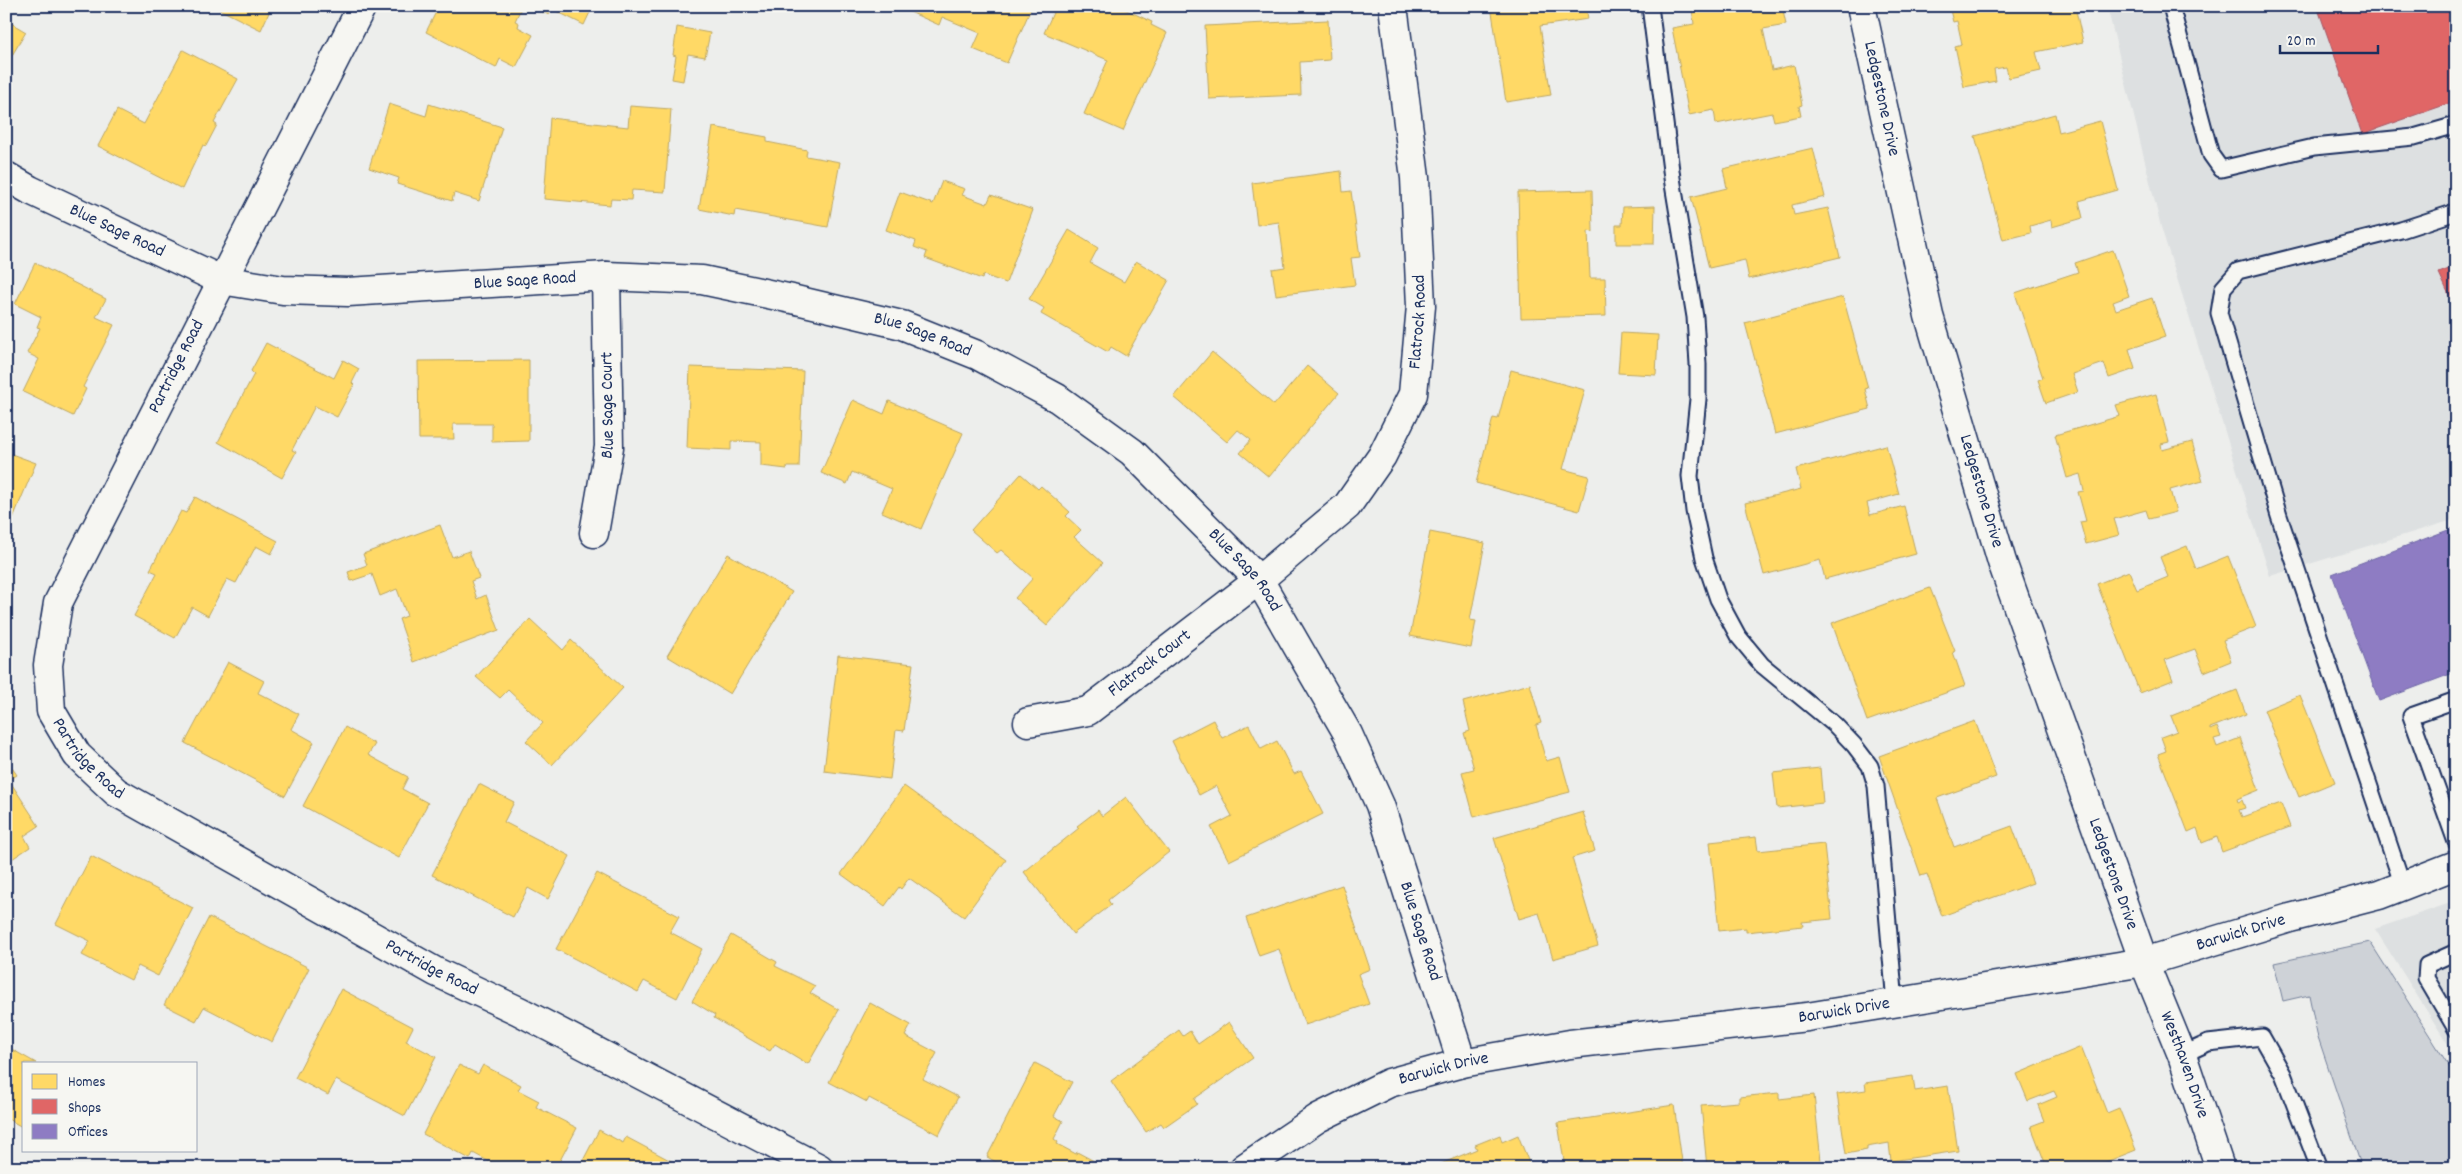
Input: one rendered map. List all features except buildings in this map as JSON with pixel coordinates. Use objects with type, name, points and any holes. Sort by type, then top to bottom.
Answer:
[{"type":"street","name":"Partridge Road","points":[[362,6],[58,603],[48,665],[51,711],[77,755],[116,792],[436,972],[519,1011],[819,1168]]},
{"type":"street","name":"Flatrock Road","points":[[1259,580],[1347,506],[1382,456],[1413,394],[1422,306],[1415,178],[1393,6]]},
{"type":"street","name":"Ledgestone Drive","points":[[1861,6],[1929,316],[2002,562],[2144,962]]},
{"type":"street","name":"Blue Sage Road","points":[[6,176],[30,190],[221,280],[283,290],[348,292],[606,276],[702,280],[792,298],[902,325],[977,354],[1057,398],[1132,452],[1259,580],[1348,734],[1380,805],[1462,1063]]},
{"type":"street","name":"Blue Sage Court","points":[[594,533],[609,447],[606,276]]},
{"type":"street","name":"Flatrock Court","points":[[1028,722],[1088,711],[1259,580]]},
{"type":"street","name":"Barwick Drive","points":[[1244,1168],[1318,1118],[1389,1083],[1462,1063],[1570,1044],[1807,1017],[2144,962],[2403,886],[2456,865]]},
{"type":"street","name":"Westhaven Drive","points":[[2144,962],[2182,1055],[2220,1168]]},
{"type":"lane","points":[[1650,6],[1672,178],[1696,317],[1698,399],[1690,476],[1694,511],[1704,558],[1718,600],[1738,636],[1762,665],[1835,726],[1854,745],[1870,766],[1876,786],[1895,1003]]},
{"type":"lane","points":[[2171,6],[2211,155],[2221,169],[2314,148],[2414,137],[2456,125]]},
{"type":"lane","points":[[2403,886],[2279,516],[2219,313],[2223,288],[2238,270],[2401,230],[2456,212]]},
{"type":"lane","points":[[2456,700],[2411,716],[2456,842]]},
{"type":"lane","points":[[2456,952],[2427,965],[2426,978],[2456,1029]]},
{"type":"lane","points":[[2182,1055],[2208,1043],[2262,1037],[2283,1074],[2318,1168]]},
{"type":"shaded area","points":[[2107,6],[2456,6],[2456,519],[2270,576],[2161,227]]},
{"type":"shaded area","points":[[2456,901],[2456,1057],[2375,929]]},
{"type":"shaded area","points":[[2370,942],[2456,1077],[2456,1168],[2362,1168],[2317,1034],[2309,995],[2283,1001],[2274,963]]}]
